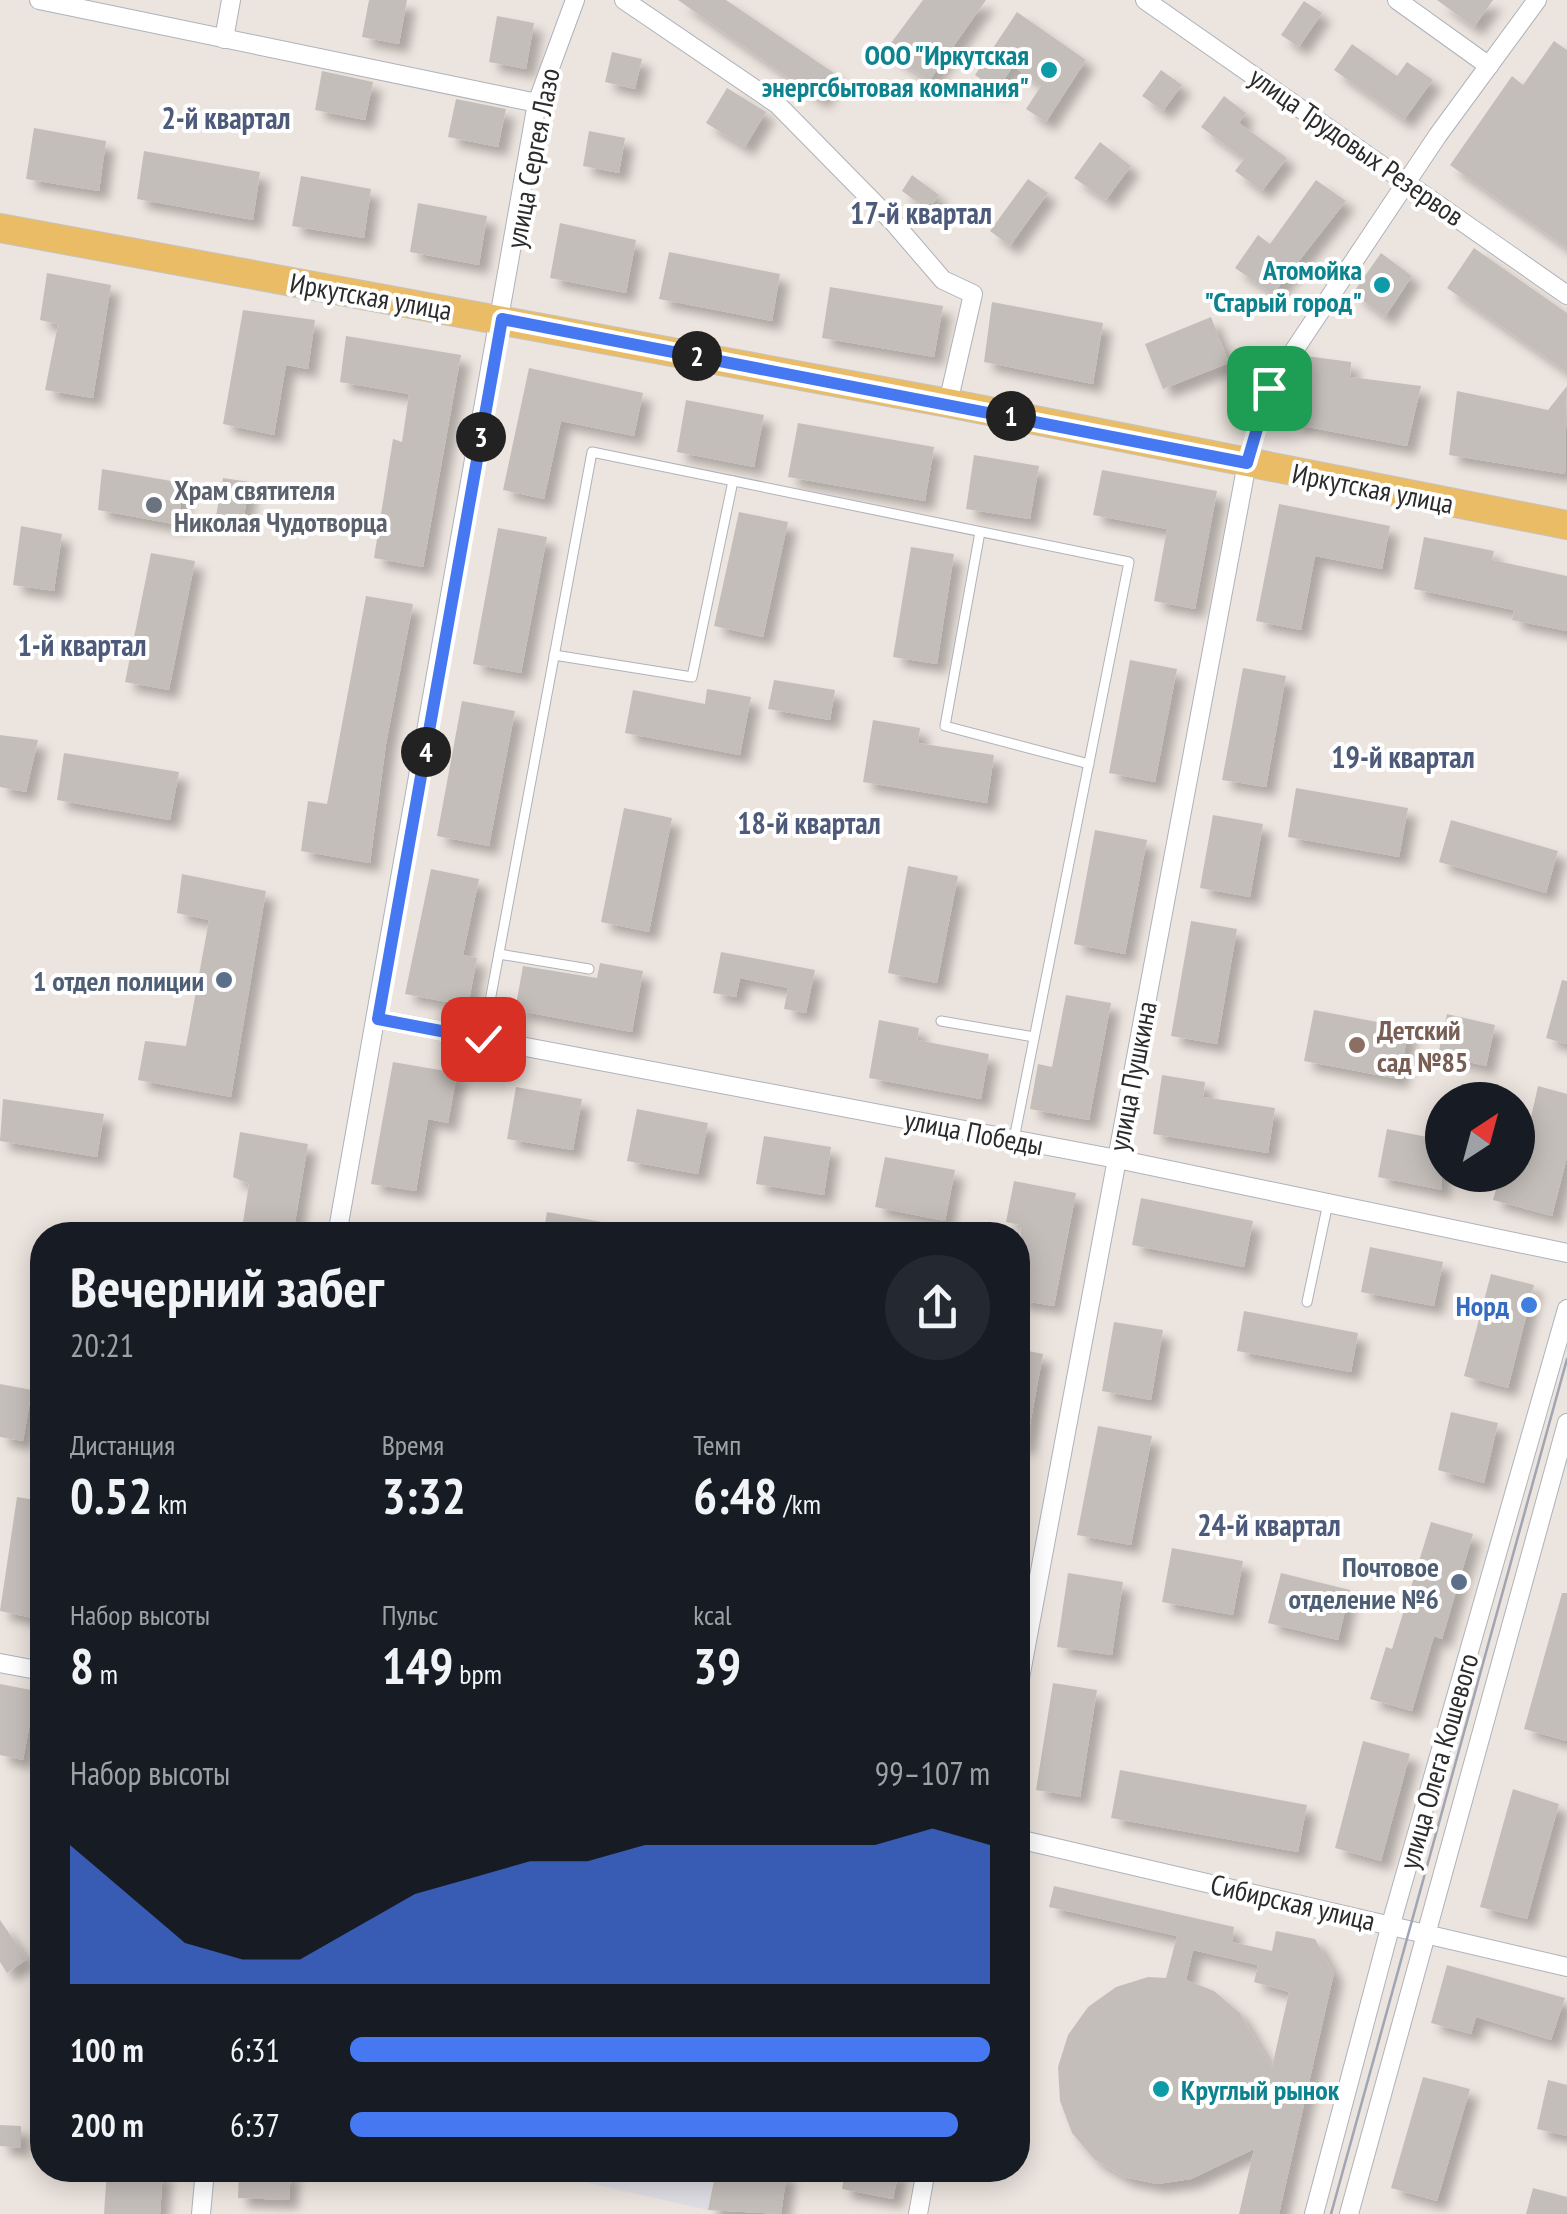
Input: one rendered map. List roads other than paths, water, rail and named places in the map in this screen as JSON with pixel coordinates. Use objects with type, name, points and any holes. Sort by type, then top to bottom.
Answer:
[{"type":"main road","name":"Иркутская улица","points":[[0,228],[502,319],[1567,525]]},
{"type":"street","points":[[224,39],[232,0]]},
{"type":"street","name":"улица Сергея Лазо","points":[[339,1222],[502,319],[537,103],[575,0]]},
{"type":"street","points":[[624,0],[777,104],[894,222],[943,280],[973,294],[948,404]]},
{"type":"street","name":"улица Трудовых Резервов","points":[[1145,0],[1408,180],[1567,295]]},
{"type":"street","points":[[1397,0],[1489,66]]},
{"type":"street","name":"улица Пушкина","points":[[1030,1625],[1247,463],[1269,388],[1408,180],[1537,0]]},
{"type":"street","points":[[44,1],[537,103]]},
{"type":"street","name":"улица Победы","points":[[378,1019],[1116,1159],[1567,1253]]},
{"type":"street","name":"улица Олега Кошевого","points":[[1314,2214],[1391,1924],[1567,1309]]},
{"type":"street","name":"улица Олега Кошевого","points":[[1349,2214],[1567,1424]]},
{"type":"street","points":[[0,1662],[30,1668]]},
{"type":"street","name":"Сибирская улица","points":[[1030,1841],[1567,1967]]},
{"type":"street","points":[[202,2214],[204,2182]]},
{"type":"street","points":[[918,2214],[924,2182]]},
{"type":"lane","points":[[483,1039],[592,452],[1130,562],[1014,1139]]},
{"type":"lane","points":[[554,655],[692,678],[734,481]]},
{"type":"lane","points":[[980,532],[945,726],[1089,764]]},
{"type":"lane","points":[[499,954],[589,969]]},
{"type":"lane","points":[[941,1021],[1034,1036]]},
{"type":"lane","points":[[1307,1302],[1328,1203]]},
{"type":"tram line","points":[[1331,2214],[1567,1359]]},
{"type":"place","name":"ООО \"Иркутская энергсбытовая компания\"","points":[[1049,70]]},
{"type":"place","name":"Атомойка \"Старый город\"","points":[[1382,285]]},
{"type":"place","name":"Храм святителя Николая Чудотворца","points":[[154,505]]},
{"type":"place","name":"1 отдел полиции","points":[[224,980]]},
{"type":"place","name":"Детский сад №85","points":[[1357,1045]]},
{"type":"place","name":"Норд","points":[[1529,1305]]},
{"type":"place","name":"Почтовое отделение №6","points":[[1459,1582]]},
{"type":"place","name":"Круглый рынок","points":[[1161,2089]]},
{"type":"district","name":"2-й квартал","points":[[226,117]]},
{"type":"district","name":"17-й квартал","points":[[921,212]]},
{"type":"district","name":"1-й квартал","points":[[82,644]]},
{"type":"district","name":"19-й квартал","points":[[1403,756]]},
{"type":"district","name":"18-й квартал","points":[[809,822]]},
{"type":"district","name":"24-й квартал","points":[[1269,1524]]}]
